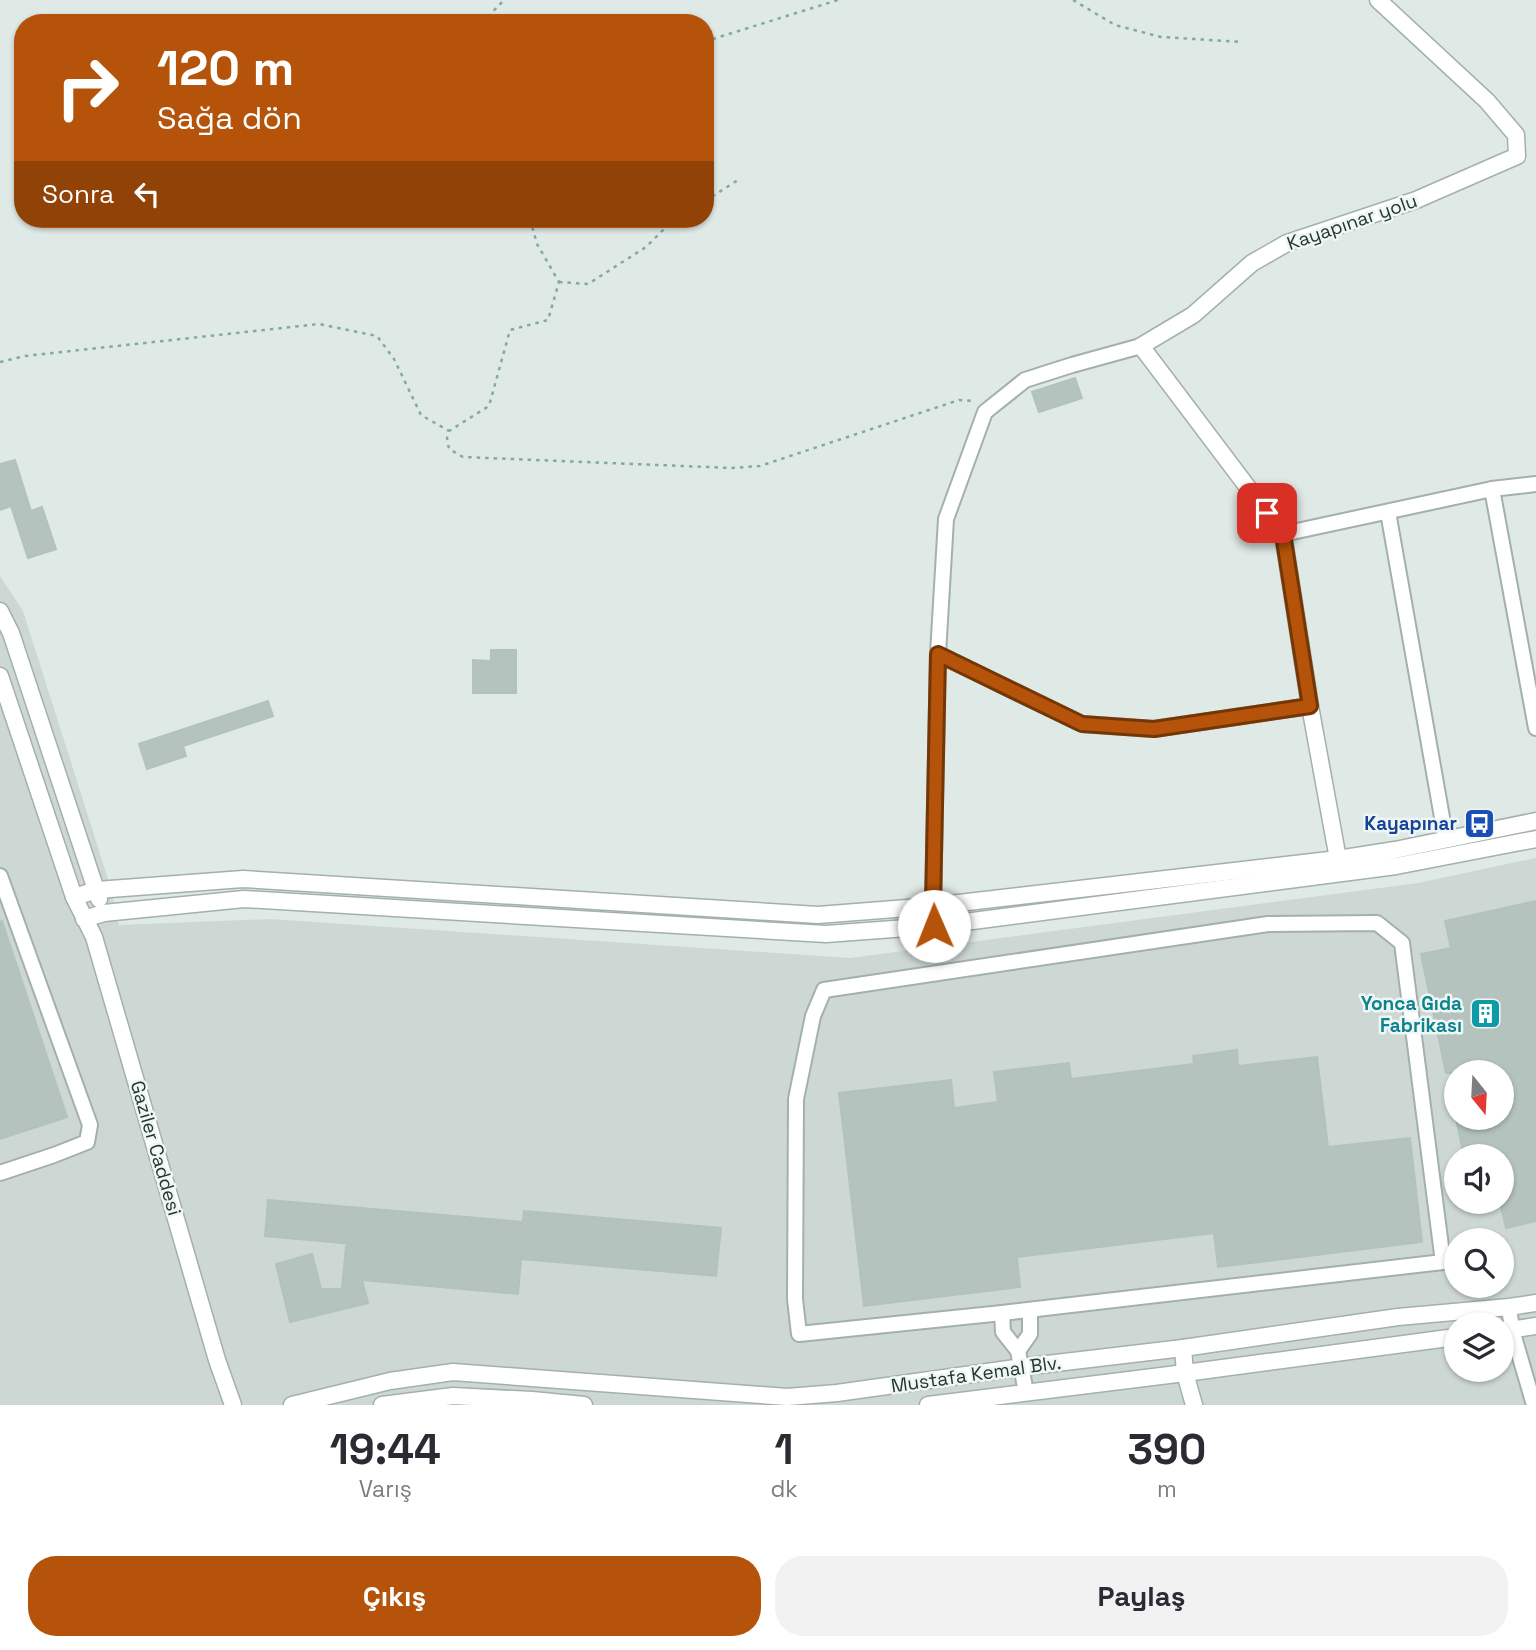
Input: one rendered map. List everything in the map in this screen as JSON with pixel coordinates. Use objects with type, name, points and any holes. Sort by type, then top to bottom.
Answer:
[{"type":"street","name":"Kayapınar yolu","points":[[1141,346],[1193,315],[1252,263],[1287,243],[1416,200],[1517,156],[1516,135],[1487,101],[1378,0]]},
{"type":"street","points":[[934,926],[938,654],[946,519],[985,412],[1025,380],[1141,346],[1283,534],[1338,859]]},
{"type":"street","points":[[1283,534],[1492,489],[1536,484]]},
{"type":"street","points":[[1492,489],[1536,728]]},
{"type":"street","points":[[1388,512],[1446,840]]},
{"type":"street","points":[[0,611],[11,633],[104,913],[94,937]]},
{"type":"street","points":[[938,654],[1082,724],[1154,729],[1310,706]]},
{"type":"street","name":"Gaziler Caddesi","points":[[0,676],[74,897],[94,937],[217,1360]]},
{"type":"street","points":[[74,897],[97,890],[243,879],[818,915],[933,906],[1338,859],[1536,821]]},
{"type":"street","points":[[84,919],[104,913],[244,899],[826,934],[934,926],[1396,866],[1536,839]]},
{"type":"street","points":[[0,876],[90,1125],[87,1142],[0,1173]]},
{"type":"street","points":[[1377,923],[1402,943],[1443,1262],[1030,1310],[799,1334],[795,1299],[796,1099],[813,1016],[824,990],[1268,924],[1377,923]]},
{"type":"street","name":"Mustafa Kemal Blv.","points":[[292,1405],[390,1381],[453,1372],[787,1397],[837,1394],[1398,1317],[1536,1303]]},
{"type":"street","points":[[1509,1307],[1509,1312]]},
{"type":"street","points":[[1018,1350],[1030,1334],[1030,1310]]},
{"type":"street","points":[[1002,1313],[1003,1332],[1018,1350],[1026,1392]]},
{"type":"street","points":[[1514,1329],[1536,1326]]},
{"type":"street","name":"Mustafa Kemal Blv.","points":[[928,1405],[1444,1339]]},
{"type":"street","points":[[1183,1348],[1185,1373],[1194,1405]]},
{"type":"street","points":[[1514,1349],[1534,1405]]},
{"type":"street","points":[[217,1360],[221,1405]]},
{"type":"street","points":[[217,1360],[233,1405]]},
{"type":"street","points":[[382,1405],[453,1396],[584,1405]]},
{"type":"path","points":[[490,14],[503,0]]},
{"type":"path","points":[[714,39],[838,0]]},
{"type":"path","points":[[1073,0],[1115,25],[1161,37],[1242,41]]},
{"type":"path","points":[[714,195],[738,180]]},
{"type":"path","points":[[533,228],[537,244],[559,282],[548,320],[510,330],[489,406],[449,431],[449,449],[463,457],[731,468],[760,466],[959,400],[996,403]]},
{"type":"path","points":[[559,282],[588,285],[646,247],[665,228]]},
{"type":"path","points":[[0,362],[24,356],[319,324],[377,336],[394,359],[421,415],[449,431]]},
{"type":"shaded area","points":[[0,576],[23,611],[108,879],[119,925],[270,919],[850,958],[1418,883],[1536,858],[1536,1405],[0,1405]]},
{"type":"building","points":[[1075,378],[1082,398],[1039,412],[1032,392]]},
{"type":"building","points":[[15,460],[31,511],[42,507],[56,549],[28,558],[11,506],[0,510],[0,464]]},
{"type":"building","points":[[491,650],[516,650],[516,693],[473,693],[473,660],[491,661]]},
{"type":"building","points":[[268,701],[273,716],[183,746],[186,756],[147,769],[139,744]]},
{"type":"building","name":"Yonca Gıda Fabrikası","points":[[1536,901],[1536,1221],[1506,1228],[1503,1214],[1514,1214],[1514,1144],[1461,1144],[1458,1130],[1514,1130],[1514,1060],[1444,1060],[1444,1063],[1421,954],[1451,948],[1445,921]]},
{"type":"building","points":[[2,921],[67,1117],[0,1139],[0,922]]},
{"type":"building","points":[[1237,1050],[1238,1066],[1317,1057],[1328,1147],[1410,1138],[1422,1242],[1218,1267],[1214,1233],[1017,1257],[1020,1287],[864,1306],[839,1093],[951,1080],[954,1108],[998,1102],[994,1072],[1069,1063],[1071,1079],[1194,1064],[1193,1056]]},
{"type":"building","points":[[268,1200],[523,1222],[524,1211],[721,1228],[716,1276],[521,1259],[518,1294],[362,1280],[368,1303],[290,1322],[276,1264],[312,1254],[321,1289],[342,1289],[346,1246],[354,1244],[265,1236]]},
{"type":"place","name":"Kayapınar","points":[[1480,823]]},
{"type":"place","name":"Yonca Gıda Fabrikası","points":[[1485,1014]]},
{"type":"route","points":[[934,926],[938,654],[1082,724],[1154,729],[1310,706],[1283,534],[1267,513]]}]
